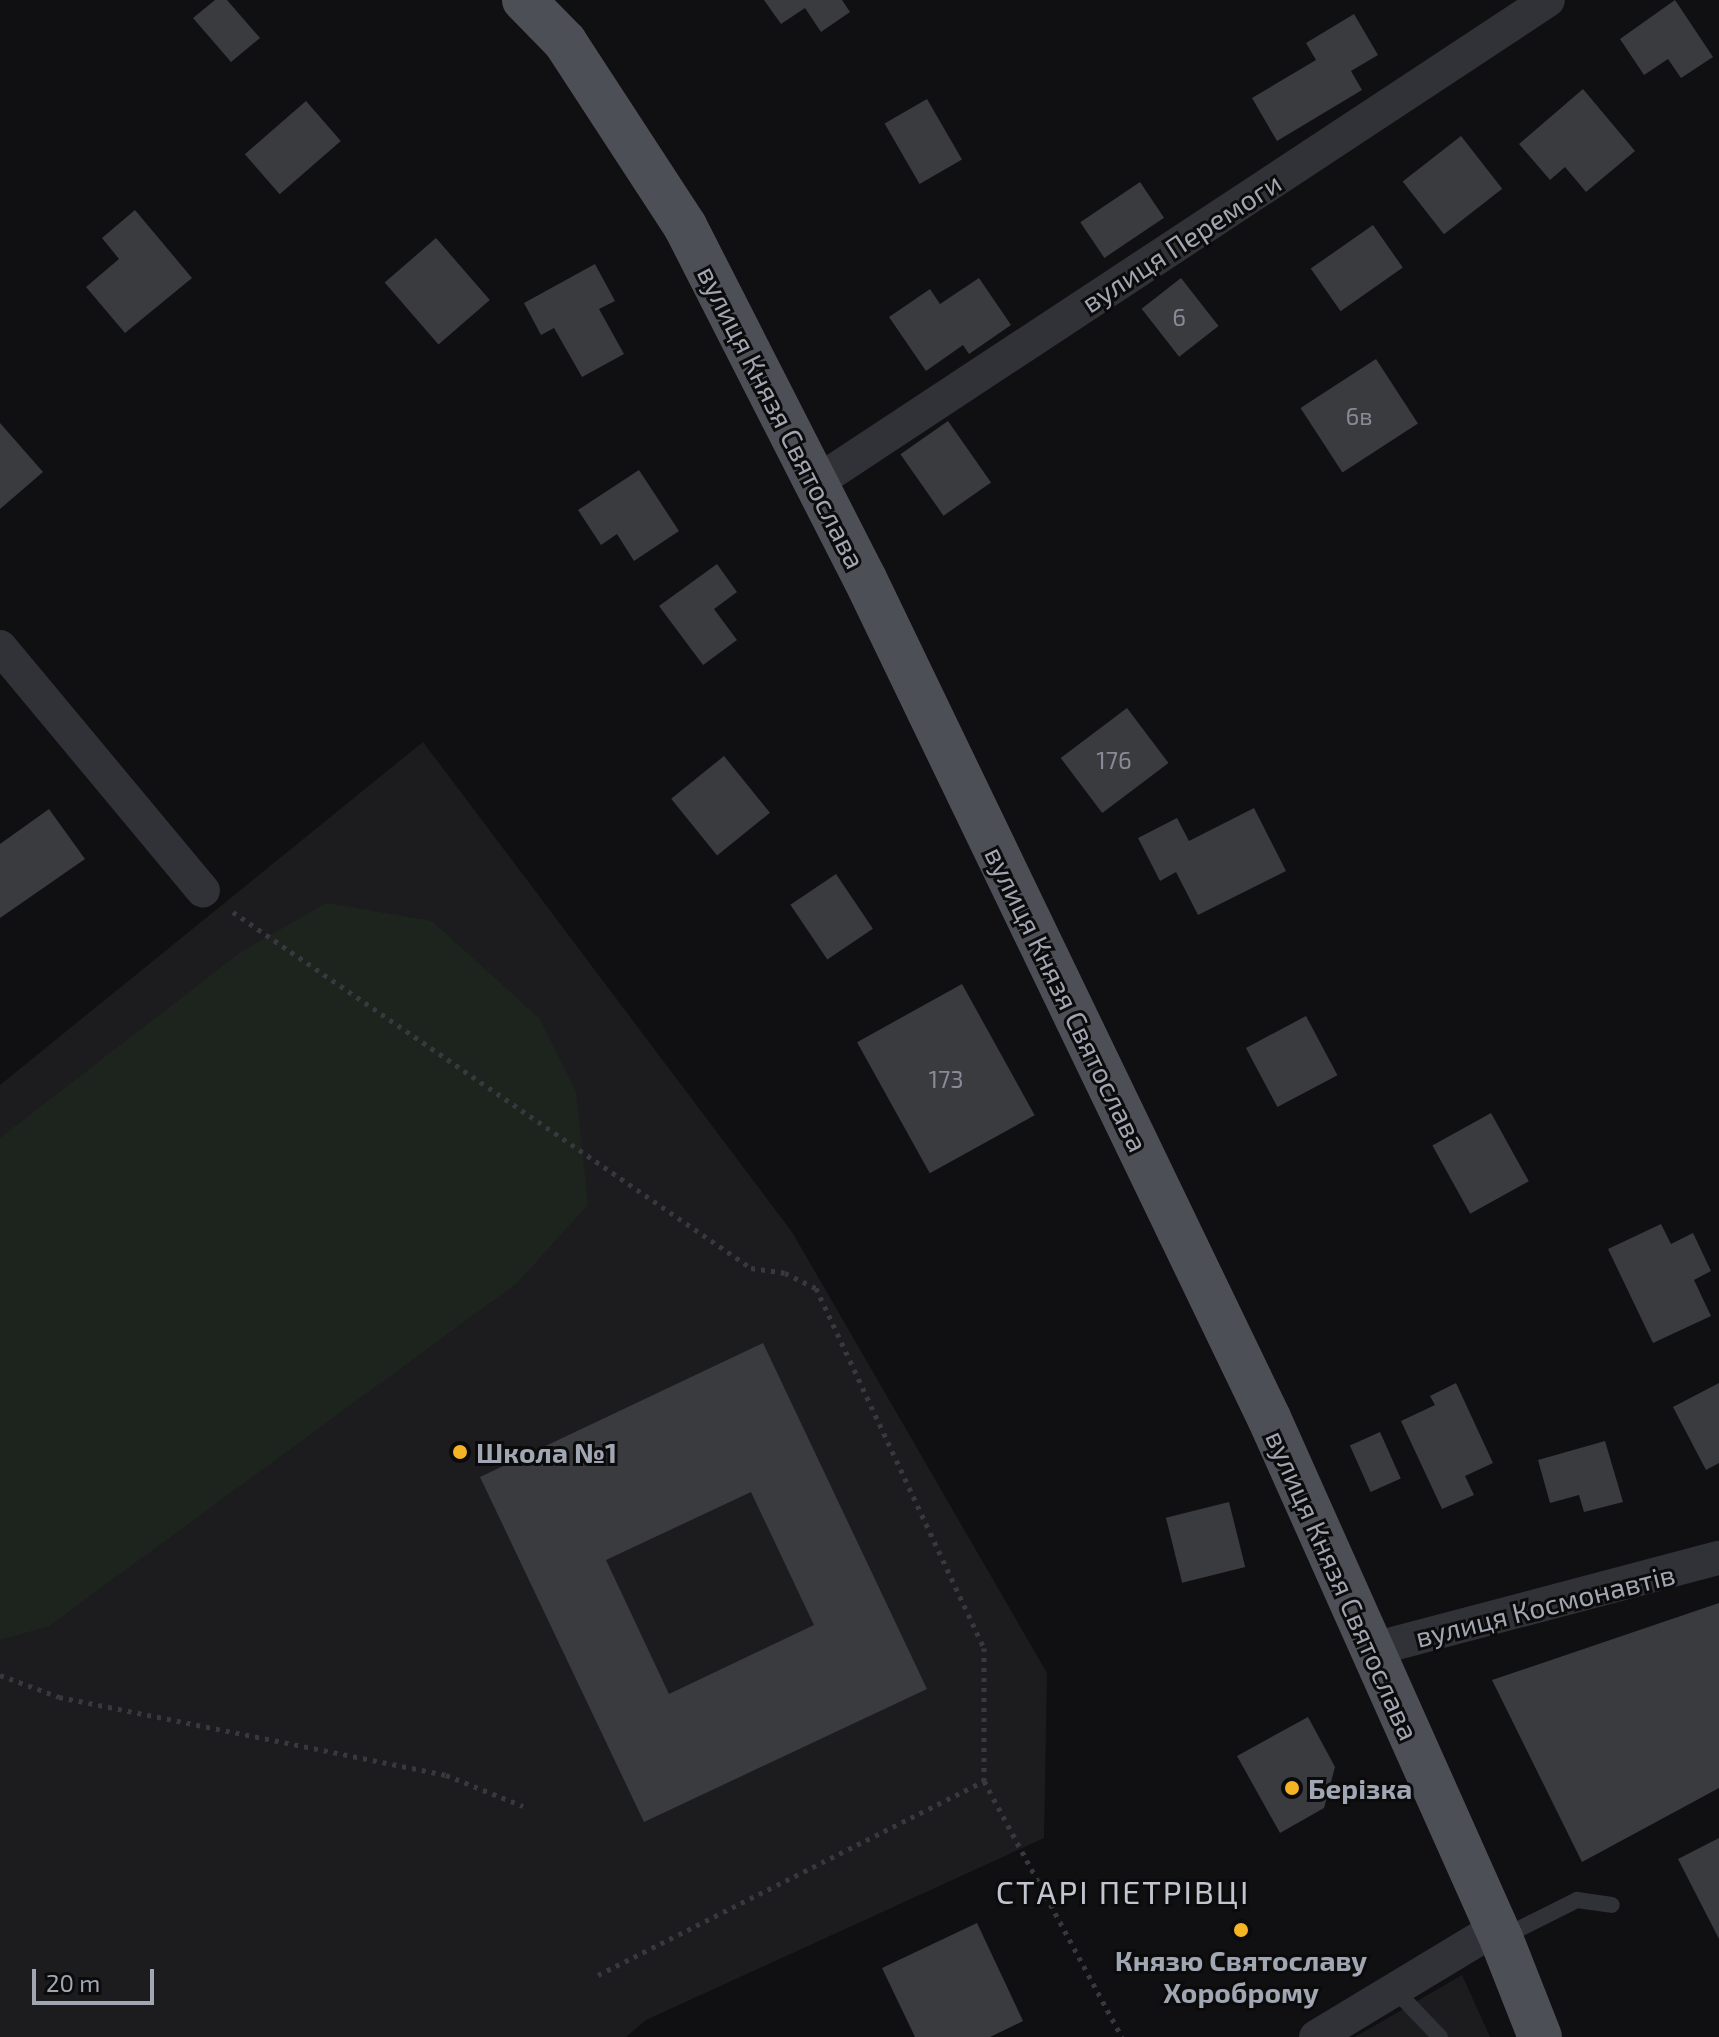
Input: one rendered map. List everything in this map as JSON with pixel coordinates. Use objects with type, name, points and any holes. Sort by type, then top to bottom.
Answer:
[{"type":"main road","name":"вулиця Князя Святослава","points":[[524,0],[565,42],[685,226],[872,594],[1269,1418],[1499,1933],[1540,2037]]},
{"type":"street","name":"вулиця Перемоги","points":[[814,484],[1548,0]]},
{"type":"street","points":[[0,647],[203,891]]},
{"type":"street","name":"вулиця Космонавтів","points":[[1370,1650],[1719,1558]]},
{"type":"street","points":[[1316,2037],[1499,1933]]},
{"type":"lane","points":[[1499,1933],[1577,1900],[1612,1905]]},
{"type":"lane","points":[[1395,1990],[1440,2037]]},
{"type":"path","points":[[203,891],[751,1268],[785,1273],[816,1288],[984,1648],[984,1781],[1122,2037]]},
{"type":"path","points":[[0,1675],[59,1697],[446,1775],[523,1806]]},
{"type":"path","points":[[598,1975],[984,1781]]},
{"type":"shaded area","name":"Школа №1","points":[[423,742],[792,1232],[1047,1673],[1044,1838],[646,2020],[626,2037],[0,2037],[0,1085]]},
{"type":"shaded area","points":[[326,903],[432,921],[539,1018],[576,1092],[588,1205],[517,1283],[49,1626],[0,1640],[0,1138],[241,952]]},
{"type":"shaded area","points":[[1462,1975],[1490,2037],[1355,2037]]},
{"type":"building","points":[[215,0],[227,0],[260,38],[231,62],[193,18]]},
{"type":"building","points":[[764,0],[842,0],[850,12],[821,32],[805,8],[781,24]]},
{"type":"building","points":[[1675,0],[1713,57],[1681,78],[1668,59],[1644,75],[1620,39]]},
{"type":"building","points":[[1354,14],[1378,55],[1351,71],[1362,90],[1277,141],[1252,98],[1316,60],[1306,43]]},
{"type":"building","points":[[1583,89],[1635,151],[1586,192],[1565,167],[1550,180],[1519,144]]},
{"type":"building","points":[[927,99],[962,160],[920,184],[885,124]]},
{"type":"building","points":[[306,101],[341,141],[280,194],[245,154]]},
{"type":"building","points":[[1461,136],[1502,189],[1444,234],[1403,182]]},
{"type":"building","points":[[1140,182],[1164,218],[1104,258],[1080,222]]},
{"type":"building","points":[[135,210],[192,278],[125,333],[86,287],[119,259],[102,238]]},
{"type":"building","points":[[1373,225],[1403,268],[1341,311],[1311,269]]},
{"type":"building","points":[[436,238],[490,300],[438,344],[385,283]]},
{"type":"building","points":[[595,264],[615,301],[599,309],[624,354],[582,377],[554,328],[541,335],[524,303]]},
{"type":"building","points":[[979,278],[1011,325],[969,354],[963,345],[926,371],[889,317],[930,289],[940,304]]},
{"type":"building","points":[[1181,278],[1219,326],[1179,357],[1142,309]]},
{"type":"building","points":[[1376,359],[1418,424],[1342,473],[1301,408]]},
{"type":"building","points":[[948,421],[991,482],[944,516],[900,454]]},
{"type":"building","points":[[0,423],[43,472],[0,509]]},
{"type":"building","points":[[639,470],[679,531],[634,561],[617,534],[601,545],[578,510]]},
{"type":"building","points":[[717,564],[737,592],[714,609],[737,640],[703,665],[659,606]]},
{"type":"building","points":[[1127,708],[1169,763],[1102,813],[1061,758]]},
{"type":"building","points":[[724,756],[770,813],[717,856],[671,799]]},
{"type":"building","points":[[1254,808],[1286,871],[1198,915],[1176,872],[1160,881],[1138,838],[1177,818],[1189,841]]},
{"type":"building","points":[[49,809],[85,859],[0,918],[0,844]]},
{"type":"building","points":[[836,874],[873,929],[827,959],[790,905]]},
{"type":"building","points":[[962,984],[1035,1115],[930,1173],[857,1042]]},
{"type":"building","points":[[1306,1016],[1337,1075],[1277,1107],[1246,1048]]},
{"type":"building","points":[[1491,1113],[1529,1181],[1470,1214],[1432,1145]]},
{"type":"building","points":[[1661,1224],[1671,1244],[1693,1233],[1711,1271],[1694,1280],[1711,1316],[1653,1343],[1608,1249]]},
{"type":"building","points":[[763,1343],[927,1689],[644,1822],[480,1477]],"holes":[[[751,1492],[814,1625],[669,1694],[606,1560]]]},
{"type":"building","points":[[1456,1383],[1493,1463],[1465,1476],[1474,1495],[1442,1509],[1401,1421],[1435,1405],[1430,1396]]},
{"type":"building","points":[[1719,1383],[1719,1463],[1706,1470],[1673,1407]]},
{"type":"building","points":[[1380,1432],[1401,1479],[1371,1492],[1350,1445]]},
{"type":"building","points":[[1605,1441],[1623,1502],[1584,1512],[1579,1495],[1550,1503],[1538,1460]]},
{"type":"building","points":[[1229,1502],[1245,1567],[1182,1583],[1166,1518]]},
{"type":"building","points":[[1719,1603],[1719,1788],[1582,1862],[1492,1680]]},
{"type":"building","name":"Берізка","points":[[1308,1717],[1335,1767],[1324,1808],[1280,1833],[1237,1756]]},
{"type":"building","points":[[1719,1838],[1719,1939],[1678,1859]]},
{"type":"building","points":[[977,1923],[1023,2021],[990,2037],[915,2037],[882,1968]]},
{"type":"place","name":"Школа №1","points":[[460,1452]]},
{"type":"place","name":"Берізка","points":[[1292,1788]]},
{"type":"place","name":"Князю Святославу Хороброму","points":[[1241,1930]]},
{"type":"district","name":"СТАРІ ПЕТРІВЦІ","points":[[1123,1891]]}]
